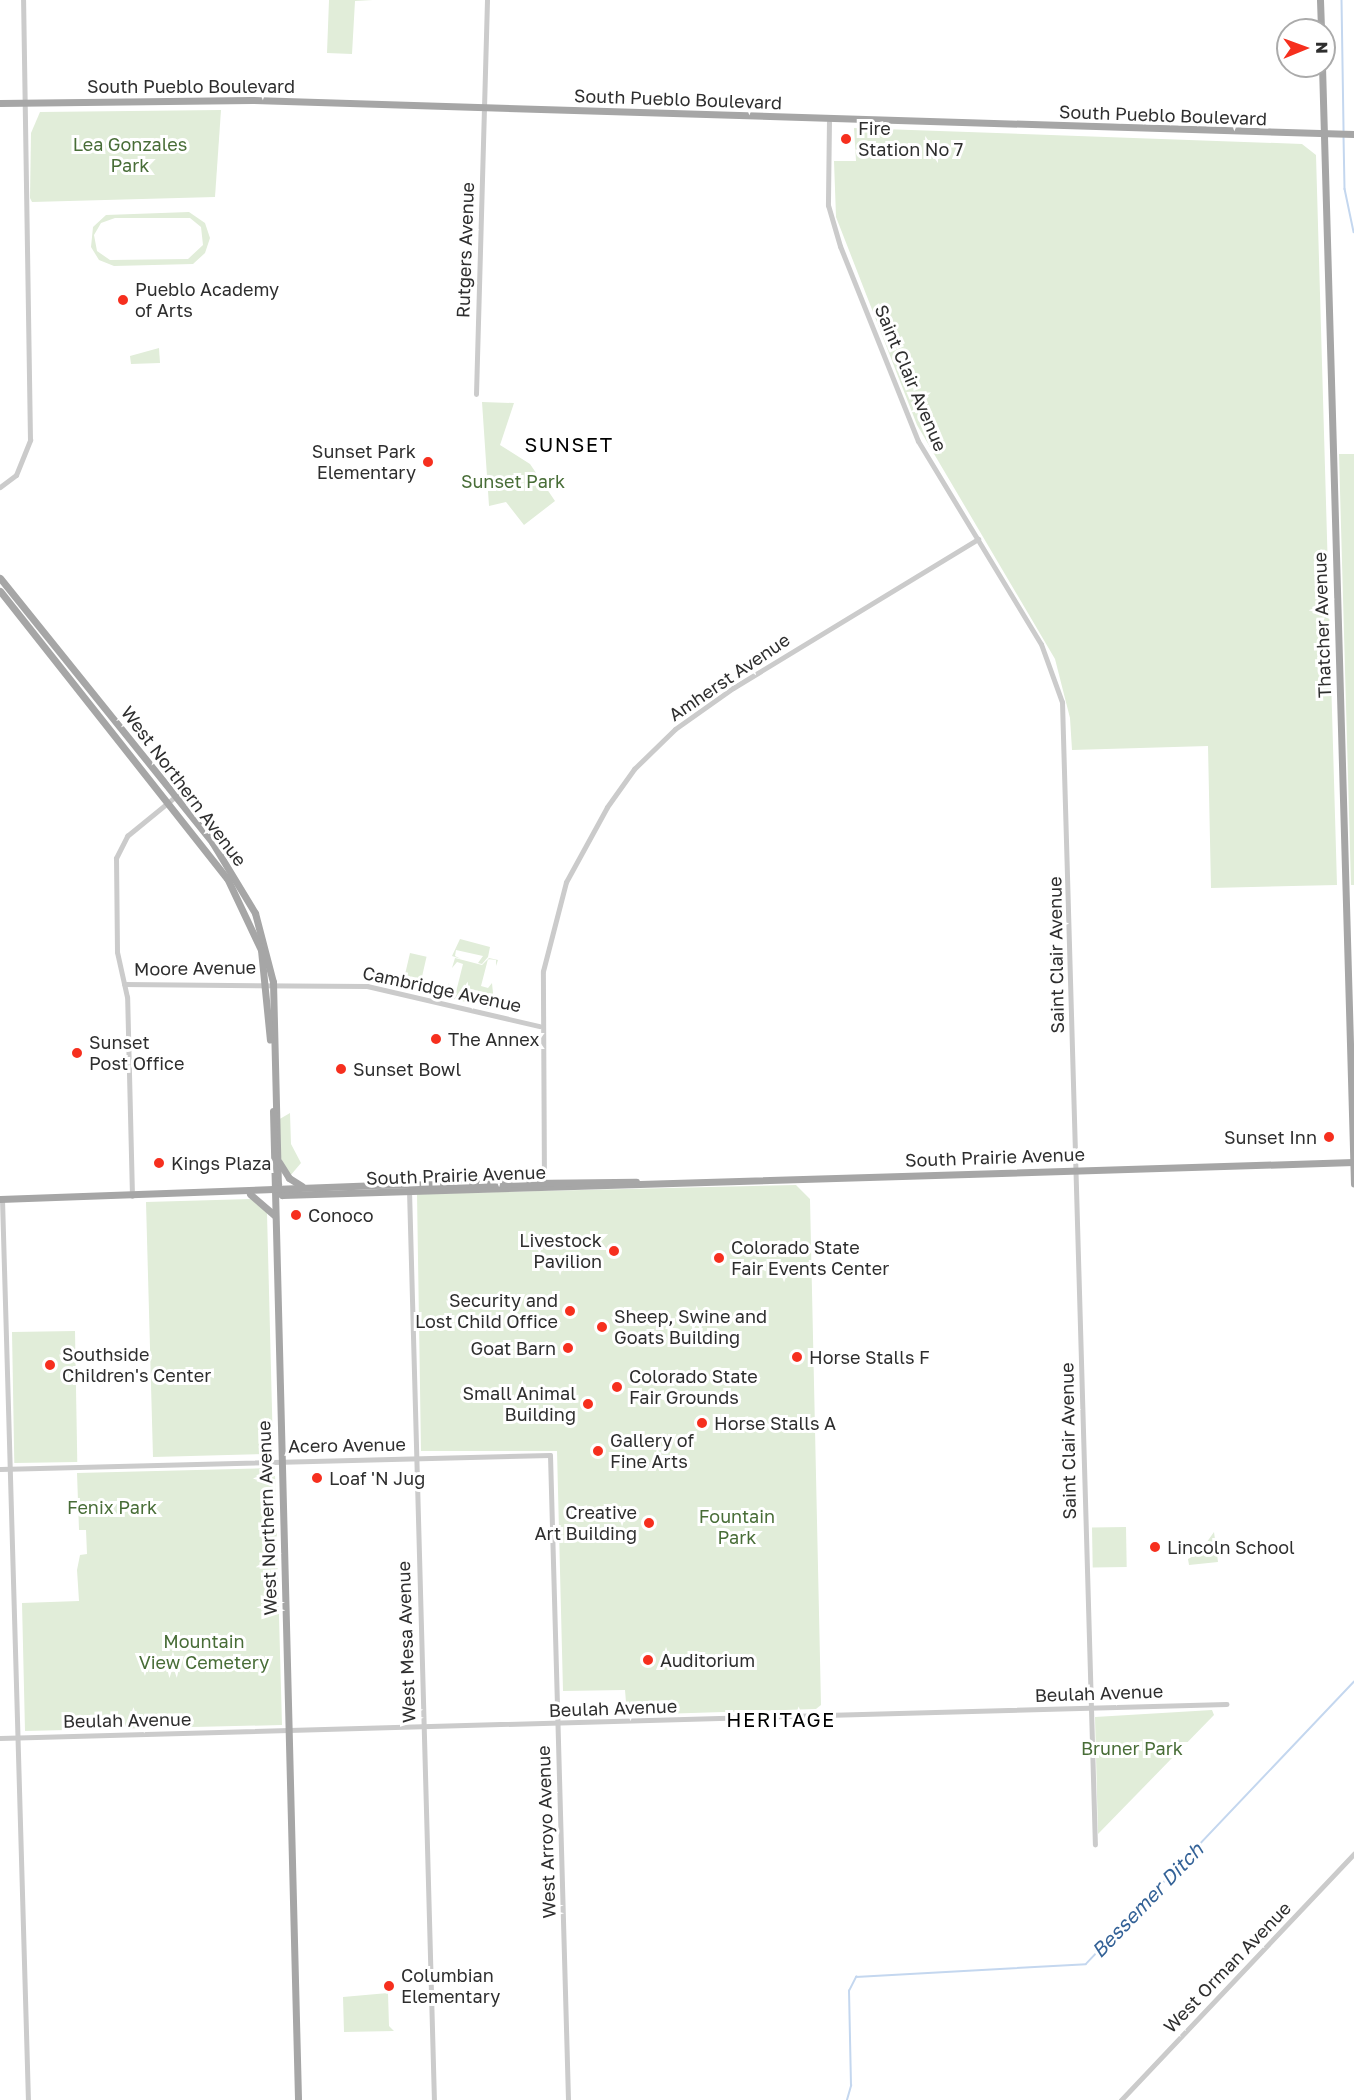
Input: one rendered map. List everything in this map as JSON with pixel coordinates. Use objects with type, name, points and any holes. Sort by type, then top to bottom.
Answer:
[{"type":"main road","points":[[1320,0],[1321,18]]},
{"type":"main road","name":"Thatcher Avenue","points":[[1322,78],[1354,1184]]},
{"type":"main road","name":"South Pueblo Boulevard","points":[[0,103],[252,99],[1324,135],[1352,134]]},
{"type":"main road","name":"West Northern Avenue","points":[[0,578],[173,798],[218,864],[247,914],[261,950],[269,982],[276,1190]]},
{"type":"main road","name":"West Northern Avenue","points":[[0,591],[173,798]]},
{"type":"main road","name":"West Northern Avenue","points":[[273,1111],[277,1157],[274,1215],[298,2100]]},
{"type":"main road","points":[[277,1157],[289,1178],[307,1187]]},
{"type":"main road","name":"South Prairie Avenue","points":[[276,1190],[282,1195],[409,1188],[1354,1162]]},
{"type":"main road","name":"South Prairie Avenue","points":[[1,1199],[248,1192],[307,1187],[409,1188]]},
{"type":"main road","points":[[248,1192],[274,1215]]},
{"type":"street","points":[[0,487],[16,475],[30,440],[23,0]]},
{"type":"street","name":"Rutgers Avenue","points":[[476,394],[487,0]]},
{"type":"street","name":"Saint Clair Avenue","points":[[829,119],[828,205],[834,232],[918,441],[1041,644],[1062,702],[1095,1845]]},
{"type":"street","name":"Amherst Avenue","points":[[544,1184],[539,1026],[543,971],[566,882],[584,844],[634,769],[675,729],[733,688],[978,539]]},
{"type":"street","points":[[132,1196],[124,984],[117,952],[117,851],[127,836],[173,798]]},
{"type":"street","points":[[1345,891],[1354,891]]},
{"type":"street","name":"Cambridge Avenue","points":[[269,982],[381,987],[539,1026]]},
{"type":"street","name":"Moore Avenue","points":[[124,984],[269,982]]},
{"type":"street","name":"West Mesa Avenue","points":[[409,1188],[434,2100]]},
{"type":"street","points":[[1,1199],[11,1468],[28,2100]]},
{"type":"street","name":"Acero Avenue","points":[[0,1469],[550,1455]]},
{"type":"street","name":"West Arroyo Avenue","points":[[550,1455],[568,2100]]},
{"type":"street","name":"Beulah Avenue","points":[[0,1738],[1227,1704]]},
{"type":"street","name":"West Orman Avenue","points":[[1121,2100],[1354,1854]]},
{"type":"green space","points":[[329,0],[373,0],[355,1],[352,54],[327,53]]},
{"type":"green space","name":"Lea Gonzales Park","points":[[221,110],[215,197],[32,202],[30,198],[31,133],[40,112]]},
{"type":"green space","points":[[854,128],[1302,144],[1316,155],[1337,885],[1211,888],[1208,746],[1072,750],[1070,718],[1055,659],[917,425],[836,217],[834,161],[856,161]]},
{"type":"green space","points":[[189,212],[205,223],[210,238],[205,253],[193,264],[114,266],[99,260],[91,247],[93,227],[106,215]],"holes":[[[115,218],[190,218],[201,227],[203,245],[188,259],[110,260],[97,251],[94,235],[101,223]]]},
{"type":"green space","points":[[159,348],[160,363],[131,364],[130,356]]},
{"type":"green space","name":"Sunset Park","points":[[482,402],[514,403],[500,445],[530,464],[555,501],[524,525],[506,502],[489,506]]},
{"type":"green space","points":[[1339,454],[1354,454],[1354,885],[1351,885]]},
{"type":"green space","points":[[460,939],[490,947],[488,957],[482,964],[478,963],[483,956],[456,950],[455,956],[461,959],[452,956]]},
{"type":"green space","points":[[410,953],[427,957],[421,982],[404,978]]},
{"type":"green space","points":[[455,958],[482,965],[488,959],[481,986],[488,988],[492,983],[493,993],[489,1009],[480,1006],[490,994],[463,987],[466,1002],[445,997],[449,983],[449,991],[456,992],[463,964],[457,962],[452,968]]},
{"type":"green space","points":[[290,1113],[291,1144],[301,1163],[290,1176],[281,1159],[278,1120]]},
{"type":"green space","name":"Colorado State Fair Grounds","points":[[796,1185],[810,1199],[821,1705],[816,1709],[627,1715],[625,1690],[563,1691],[557,1451],[421,1451],[417,1194]]},
{"type":"green space","points":[[251,1199],[267,1213],[273,1449],[267,1454],[153,1457],[146,1202]]},
{"type":"green space","points":[[75,1331],[77,1462],[14,1463],[12,1332]]},
{"type":"green space","name":"Mountain View Cemetery","points":[[271,1468],[275,1472],[282,1725],[25,1731],[22,1603],[79,1601],[77,1570],[80,1555],[87,1554],[86,1530],[79,1530],[77,1473]]},
{"type":"green space","points":[[1126,1527],[1127,1567],[1093,1568],[1092,1528]]},
{"type":"green space","points":[[1214,1532],[1218,1562],[1189,1565],[1188,1559],[1199,1553]]},
{"type":"green space","name":"Bruner Park","points":[[1212,1710],[1214,1715],[1098,1834],[1095,1717]]},
{"type":"green space","points":[[388,1993],[389,2026],[394,2031],[344,2032],[343,1997]]},
{"type":"waterway","name":"Bessemer Ditch","points":[[1342,0],[1344,131]]},
{"type":"waterway","name":"Bessemer Ditch","points":[[1344,136],[1345,189],[1354,232]]},
{"type":"waterway","name":"Bessemer Ditch","points":[[847,2100],[851,2086],[849,1991],[856,1977],[1086,1964],[1354,1682]]},
{"type":"place","name":"Fire Station No 7","points":[[846,139]]},
{"type":"place","name":"Pueblo Academy of Arts","points":[[123,300]]},
{"type":"place","name":"Sunset Park Elementary","points":[[428,462]]},
{"type":"place","name":"The Annex","points":[[436,1039]]},
{"type":"place","name":"Sunset Post Office","points":[[77,1053]]},
{"type":"place","name":"Sunset Bowl","points":[[341,1069]]},
{"type":"place","name":"Sunset Inn","points":[[1329,1137]]},
{"type":"place","name":"Kings Plaza","points":[[159,1163]]},
{"type":"place","name":"Conoco","points":[[296,1215]]},
{"type":"place","name":"Livestock Pavilion","points":[[614,1251]]},
{"type":"place","name":"Colorado State Fair Events Center","points":[[719,1258]]},
{"type":"place","name":"Security and Lost Child Office","points":[[570,1311]]},
{"type":"place","name":"Sheep, Swine and Goats Building","points":[[602,1327]]},
{"type":"place","name":"Goat Barn","points":[[568,1348]]},
{"type":"place","name":"Horse Stalls F","points":[[797,1357]]},
{"type":"place","name":"Southside Children's Center","points":[[50,1365]]},
{"type":"place","name":"Colorado State Fair Grounds","points":[[617,1387]]},
{"type":"place","name":"Small Animal Building","points":[[588,1404]]},
{"type":"place","name":"Horse Stalls A","points":[[702,1423]]},
{"type":"place","name":"Gallery of Fine Arts","points":[[598,1451]]},
{"type":"place","name":"Loaf 'N Jug","points":[[317,1478]]},
{"type":"place","name":"Creative Art Building","points":[[649,1523]]},
{"type":"place","name":"Lincoln School","points":[[1155,1547]]},
{"type":"place","name":"Auditorium","points":[[648,1660]]},
{"type":"place","name":"Columbian Elementary","points":[[389,1986]]},
{"type":"district","name":"SUNSET","points":[[569,444]]},
{"type":"district","name":"HERITAGE","points":[[781,1719]]},
{"type":"park label","name":"Fenix Park","points":[[112,1507]]},
{"type":"park label","name":"Fountain Park","points":[[737,1528]]}]
